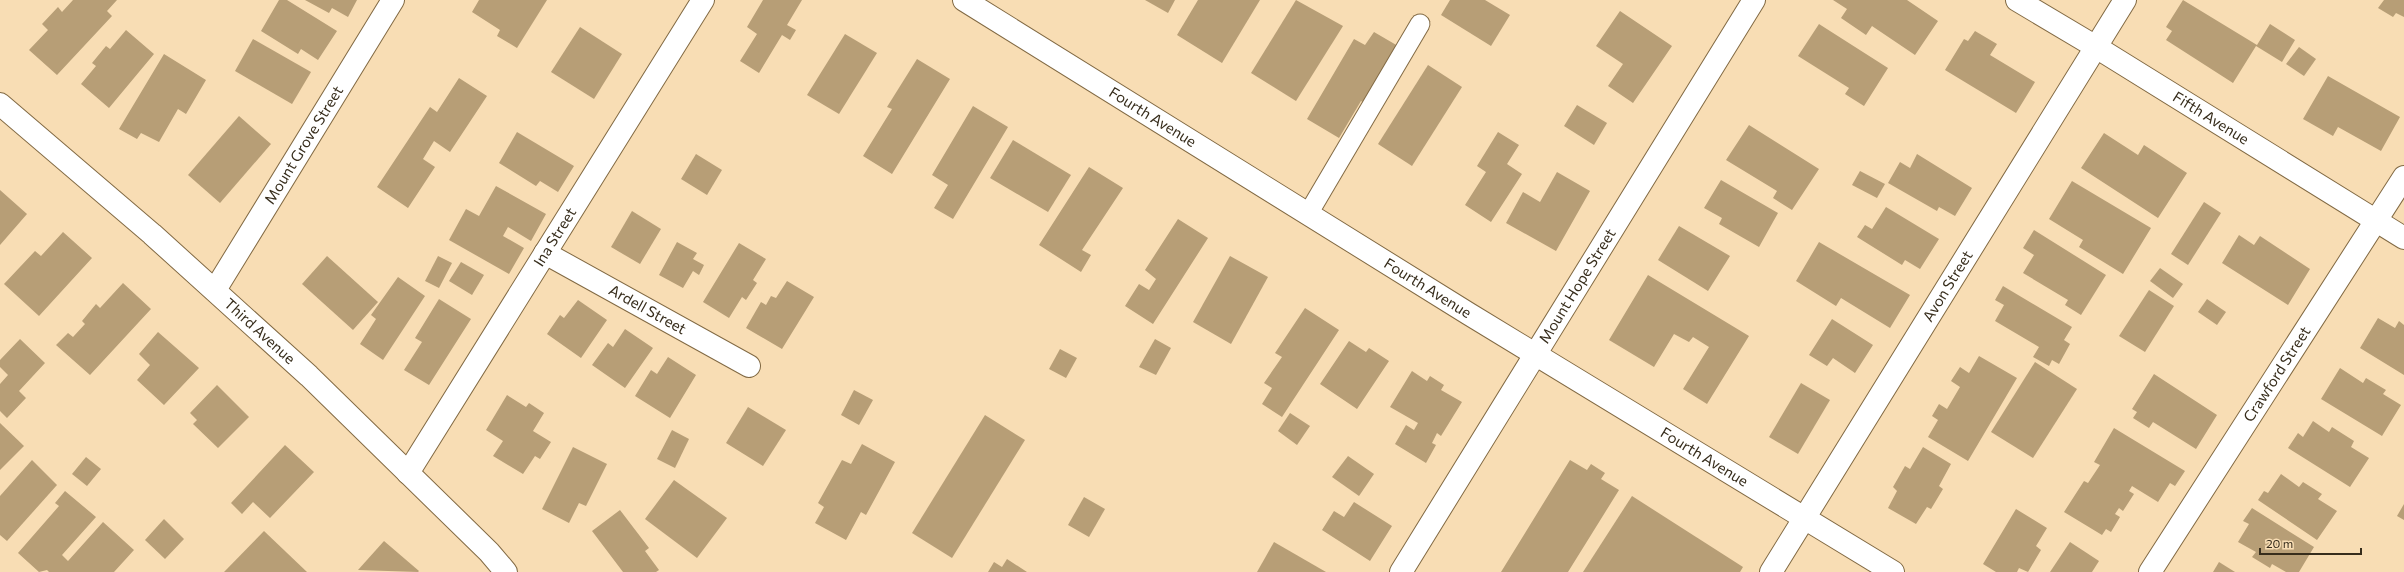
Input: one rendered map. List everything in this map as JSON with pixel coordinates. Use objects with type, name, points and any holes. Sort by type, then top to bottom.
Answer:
[{"type":"street","name":"Mount Grove Street","points":[[215,290],[393,0]]},
{"type":"street","name":"Ina Street","points":[[408,474],[703,0]]},
{"type":"street","name":"Fourth Avenue","points":[[964,0],[1535,354],[1894,572]]},
{"type":"street","name":"Mount Hope Street","points":[[1401,572],[1754,0]]},
{"type":"street","name":"Fifth Avenue","points":[[2017,0],[2096,47],[2404,238]]},
{"type":"street","name":"Avon Street","points":[[1771,572],[2125,0]]},
{"type":"street","name":"Third Avenue","points":[[0,104],[215,290],[309,376],[489,552],[506,572]]},
{"type":"street","name":"Crawford Street","points":[[2150,572],[2404,177]]},
{"type":"street","name":"Ardell Street","points":[[545,253],[749,366]]},
{"type":"lane","points":[[1308,214],[1420,24]]},
{"type":"building","points":[[73,0],[117,0],[107,11],[112,16],[57,75],[29,50],[48,30],[42,24],[58,7],[62,12]]},
{"type":"building","points":[[279,0],[287,0],[337,31],[318,60],[301,49],[298,54],[261,31]]},
{"type":"building","points":[[305,0],[357,0],[348,17],[332,8],[329,13]]},
{"type":"building","points":[[479,0],[547,0],[517,48],[497,36],[500,30],[472,12]]},
{"type":"building","points":[[763,0],[802,0],[787,25],[796,30],[790,40],[782,35],[759,73],[740,61],[757,34],[747,27]]},
{"type":"building","points":[[1145,0],[1175,0],[1168,13]]},
{"type":"building","points":[[1198,0],[1260,0],[1222,63],[1177,35]]},
{"type":"building","points":[[1296,0],[1343,26],[1296,101],[1251,73]]},
{"type":"building","points":[[1450,0],[1485,0],[1510,15],[1491,46],[1441,15]]},
{"type":"building","points":[[1833,0],[1907,0],[1938,21],[1915,55],[1872,26],[1866,35],[1841,18],[1847,9]]},
{"type":"building","points":[[2183,0],[2257,45],[2270,24],[2295,40],[2282,62],[2256,46],[2233,83],[2166,40],[2172,31],[2166,27]]},
{"type":"building","points":[[2384,0],[2404,0],[2404,17],[2396,13],[2393,17],[2378,8]]},
{"type":"building","points":[[1620,11],[1672,46],[1633,103],[1608,86],[1623,64],[1596,46]]},
{"type":"building","points":[[1819,24],[1888,68],[1864,106],[1845,94],[1849,88],[1798,56]]},
{"type":"building","points":[[580,27],[622,54],[594,99],[551,72]]},
{"type":"building","points":[[126,30],[154,54],[109,108],[81,84],[96,66],[92,63],[106,46],[110,49]]},
{"type":"building","points":[[1975,31],[1997,44],[1990,55],[2035,82],[2016,113],[1945,70],[1964,39],[1968,41]]},
{"type":"building","points":[[1374,32],[1398,46],[1369,106],[1361,101],[1339,138],[1307,119],[1354,39],[1365,45]]},
{"type":"building","points":[[845,34],[877,53],[839,114],[807,95]]},
{"type":"building","points":[[253,39],[311,72],[292,104],[235,71]]},
{"type":"building","points":[[2299,47],[2316,59],[2304,76],[2286,64]]},
{"type":"building","points":[[164,54],[206,80],[186,114],[178,109],[159,142],[141,133],[137,139],[119,129]]},
{"type":"building","points":[[917,59],[950,79],[892,174],[863,156],[892,109],[887,107]]},
{"type":"building","points":[[1428,65],[1462,87],[1412,166],[1378,144]]},
{"type":"building","points":[[2328,76],[2400,117],[2381,151],[2338,127],[2333,136],[2303,119]]},
{"type":"building","points":[[459,78],[487,96],[450,152],[434,141],[423,159],[435,167],[408,208],[377,187],[430,107],[437,112]]},
{"type":"building","points":[[1577,105],[1607,123],[1594,145],[1564,126]]},
{"type":"building","points":[[973,106],[1008,127],[953,219],[934,208],[948,185],[932,175]]},
{"type":"building","points":[[239,116],[271,144],[220,203],[188,175]]},
{"type":"building","points":[[1749,125],[1819,169],[1792,210],[1773,198],[1777,191],[1726,160]]},
{"type":"building","points":[[517,132],[574,166],[558,192],[540,181],[536,186],[499,163]]},
{"type":"building","points":[[1498,132],[1519,145],[1507,164],[1522,174],[1491,222],[1465,205],[1486,172],[1477,166]]},
{"type":"building","points":[[2104,133],[2138,155],[2144,145],[2187,173],[2158,218],[2081,168]]},
{"type":"building","points":[[1013,140],[1071,175],[1048,212],[990,178]]},
{"type":"building","points":[[696,154],[722,170],[707,195],[681,179]]},
{"type":"building","points":[[1917,154],[1972,188],[1955,216],[1939,207],[1937,211],[1888,183],[1900,162],[1910,168]]},
{"type":"building","points":[[1089,167],[1123,188],[1082,250],[1091,255],[1081,272],[1039,245]]},
{"type":"building","points":[[1860,171],[1885,184],[1877,198],[1852,185]]},
{"type":"building","points":[[1557,172],[1590,191],[1556,251],[1506,223],[1523,192],[1540,202]]},
{"type":"building","points":[[1721,180],[1778,213],[1759,247],[1719,224],[1722,218],[1704,208]]},
{"type":"building","points":[[2072,181],[2151,228],[2123,274],[2079,247],[2083,240],[2049,219]]},
{"type":"building","points":[[496,186],[546,214],[531,241],[508,227],[503,236],[524,248],[509,274],[449,240],[466,209],[479,216]]},
{"type":"building","points":[[0,190],[27,214],[0,245]]},
{"type":"building","points":[[2204,202],[2221,213],[2188,265],[2171,254]]},
{"type":"building","points":[[1886,207],[1939,239],[1920,269],[1905,260],[1902,265],[1857,237],[1865,225],[1872,229]]},
{"type":"building","points":[[632,211],[661,229],[640,264],[611,247]]},
{"type":"building","points":[[1178,219],[1208,238],[1153,324],[1125,306],[1139,284],[1149,290],[1156,279],[1145,270]]},
{"type":"building","points":[[1679,226],[1730,256],[1708,291],[1658,260]]},
{"type":"building","points":[[2034,230],[2106,275],[2081,315],[2065,305],[2068,300],[2023,273],[2034,255],[2023,248]]},
{"type":"building","points":[[63,232],[92,258],[39,316],[4,284],[35,251],[41,256]]},
{"type":"building","points":[[2239,235],[2254,245],[2260,236],[2310,269],[2288,305],[2222,263]]},
{"type":"building","points":[[677,242],[697,253],[693,259],[704,265],[699,275],[693,271],[683,288],[659,275]]},
{"type":"building","points":[[1819,242],[1910,295],[1890,328],[1841,298],[1836,306],[1796,281]]},
{"type":"building","points":[[739,243],[766,259],[753,280],[757,283],[746,300],[742,297],[729,318],[703,302]]},
{"type":"building","points":[[327,256],[378,302],[353,330],[302,284]]},
{"type":"building","points":[[438,256],[452,263],[439,288],[425,281]]},
{"type":"building","points":[[1230,256],[1268,277],[1231,344],[1193,322]]},
{"type":"building","points":[[461,262],[484,275],[472,295],[449,281]]},
{"type":"building","points":[[2160,268],[2183,284],[2173,298],[2150,281]]},
{"type":"building","points":[[1648,275],[1749,336],[1707,404],[1683,389],[1709,347],[1693,337],[1689,342],[1674,334],[1654,367],[1609,340]]},
{"type":"building","points":[[398,277],[425,296],[383,360],[360,344],[376,319],[371,315]]},
{"type":"building","points":[[787,281],[814,297],[782,349],[746,328],[761,302],[766,305],[771,296],[776,298]]},
{"type":"building","points":[[123,283],[151,309],[90,375],[56,345],[68,333],[73,337],[85,324],[82,321],[96,304],[100,308]]},
{"type":"building","points":[[2003,286],[2072,327],[2064,340],[2070,344],[2059,364],[2052,360],[2049,366],[2033,357],[2039,347],[1995,321],[2004,305],[1995,300]]},
{"type":"building","points":[[2149,290],[2174,306],[2145,352],[2119,336]]},
{"type":"building","points":[[439,299],[471,319],[429,385],[404,370],[422,342],[415,338]]},
{"type":"building","points":[[2207,299],[2226,312],[2217,325],[2198,312]]},
{"type":"building","points":[[578,300],[607,320],[581,358],[547,334],[560,315],[564,318]]},
{"type":"building","points":[[1305,308],[1339,330],[1282,417],[1262,404],[1272,388],[1264,383],[1282,357],[1275,353]]},
{"type":"building","points":[[2378,318],[2395,328],[2399,321],[2404,325],[2404,375],[2360,348]]},
{"type":"building","points":[[1832,319],[1873,345],[1855,373],[1833,358],[1827,366],[1809,355]]},
{"type":"building","points":[[625,329],[653,348],[625,388],[592,365],[608,343],[613,347]]},
{"type":"building","points":[[158,332],[199,368],[164,405],[137,380],[150,365],[139,354]]},
{"type":"building","points":[[20,339],[45,363],[19,391],[26,398],[7,418],[0,411],[0,384],[8,375],[0,367],[0,360]]},
{"type":"building","points":[[1155,339],[1171,348],[1156,375],[1139,367]]},
{"type":"building","points":[[1349,341],[1366,352],[1369,348],[1389,361],[1357,409],[1320,384]]},
{"type":"building","points":[[1060,349],[1077,358],[1066,378],[1049,369]]},
{"type":"building","points":[[1979,356],[2017,378],[1968,461],[1928,437],[1938,420],[1932,416],[1939,404],[1947,409],[1960,387],[1951,381],[1960,367],[1969,373]]},
{"type":"building","points":[[668,357],[696,375],[670,418],[635,396],[651,370],[657,374]]},
{"type":"building","points":[[2035,362],[2077,389],[2033,458],[1991,432]]},
{"type":"building","points":[[2340,368],[2363,383],[2366,378],[2386,390],[2383,394],[2401,405],[2382,436],[2321,399]]},
{"type":"building","points":[[1412,371],[1427,381],[1430,376],[1444,385],[1441,390],[1462,402],[1441,436],[1437,433],[1432,443],[1436,445],[1426,463],[1395,444],[1406,425],[1414,430],[1418,423],[1390,407]]},
{"type":"building","points":[[2154,374],[2217,415],[2196,449],[2153,422],[2149,428],[2133,418],[2137,412],[2132,409]]},
{"type":"building","points":[[1801,383],[1830,400],[1798,454],[1769,437]]},
{"type":"building","points":[[217,385],[249,417],[218,448],[193,424],[197,420],[190,413]]},
{"type":"building","points":[[854,390],[873,400],[859,425],[841,415]]},
{"type":"building","points":[[507,395],[526,407],[529,403],[544,413],[533,431],[551,442],[540,459],[535,456],[523,474],[493,456],[503,441],[486,430]]},
{"type":"building","points":[[748,407],[786,430],[763,466],[726,443]]},
{"type":"building","points":[[1290,413],[1310,426],[1297,445],[1278,431]]},
{"type":"building","points":[[985,415],[1025,440],[952,558],[912,533]]},
{"type":"building","points":[[2313,421],[2329,432],[2332,427],[2354,441],[2351,447],[2369,458],[2350,487],[2288,448],[2298,433],[2303,437]]},
{"type":"building","points":[[0,423],[24,446],[0,470]]},
{"type":"building","points":[[2114,428],[2185,471],[2175,486],[2170,483],[2158,502],[2132,486],[2129,491],[2134,494],[2123,511],[2119,508],[2115,514],[2120,517],[2111,532],[2106,529],[2102,535],[2064,512],[2084,481],[2088,483],[2100,465],[2094,462]]},
{"type":"building","points":[[672,430],[689,439],[675,468],[657,459]]},
{"type":"building","points":[[862,444],[895,462],[866,515],[861,512],[846,540],[815,523],[824,507],[818,503],[842,460],[851,464]]},
{"type":"building","points":[[285,445],[314,472],[270,518],[253,502],[242,514],[231,503]]},
{"type":"building","points":[[573,447],[607,464],[586,506],[579,503],[569,523],[542,509]]},
{"type":"building","points":[[1923,447],[1951,464],[1939,486],[1943,489],[1931,509],[1927,507],[1916,524],[1888,508],[1897,491],[1893,487],[1905,466],[1910,469]]},
{"type":"building","points":[[1348,456],[1374,474],[1359,496],[1332,477]]},
{"type":"building","points":[[86,457],[101,469],[87,486],[72,474]]},
{"type":"building","points":[[32,460],[57,485],[7,541],[0,535],[0,496]]},
{"type":"building","points":[[1570,460],[1587,470],[1591,464],[1605,473],[1601,479],[1619,490],[1568,572],[1501,572]]},
{"type":"building","points":[[2281,474],[2299,487],[2303,482],[2322,494],[2318,499],[2337,511],[2317,540],[2258,500],[2264,491],[2268,493]]},
{"type":"building","points":[[674,480],[727,518],[697,558],[645,519]]},
{"type":"building","points":[[65,491],[96,517],[62,555],[68,561],[103,522],[134,550],[114,572],[49,572],[47,570],[39,572],[18,553],[59,506],[55,503]]},
{"type":"building","points":[[1632,496],[1743,567],[1740,572],[1583,572]]},
{"type":"building","points":[[1084,497],[1105,509],[1089,537],[1068,525]]},
{"type":"building","points":[[1354,502],[1392,526],[1370,561],[1322,530],[1334,511],[1344,517]]},
{"type":"building","points":[[2404,504],[2404,520],[2397,516]]},
{"type":"building","points":[[2252,508],[2314,547],[2299,572],[2286,572],[2272,564],[2270,568],[2252,557],[2256,552],[2238,542],[2249,524],[2243,521]]},
{"type":"building","points":[[2016,509],[2047,528],[2036,546],[2041,550],[2028,572],[2019,568],[2017,572],[1996,572],[1983,564]]},
{"type":"building","points":[[620,510],[649,548],[645,551],[659,570],[656,572],[623,572],[592,531]]},
{"type":"building","points":[[164,519],[184,539],[165,559],[145,540]]},
{"type":"building","points":[[264,531],[307,572],[224,572]]},
{"type":"building","points":[[384,541],[419,571],[358,570]]},
{"type":"building","points":[[1274,542],[1326,572],[1257,572]]},
{"type":"building","points":[[2070,542],[2099,561],[2092,572],[2050,572]]},
{"type":"building","points":[[1007,559],[1027,572],[988,572],[994,562],[1002,567]]},
{"type":"building","points":[[2219,562],[2235,572],[2213,572]]}]
